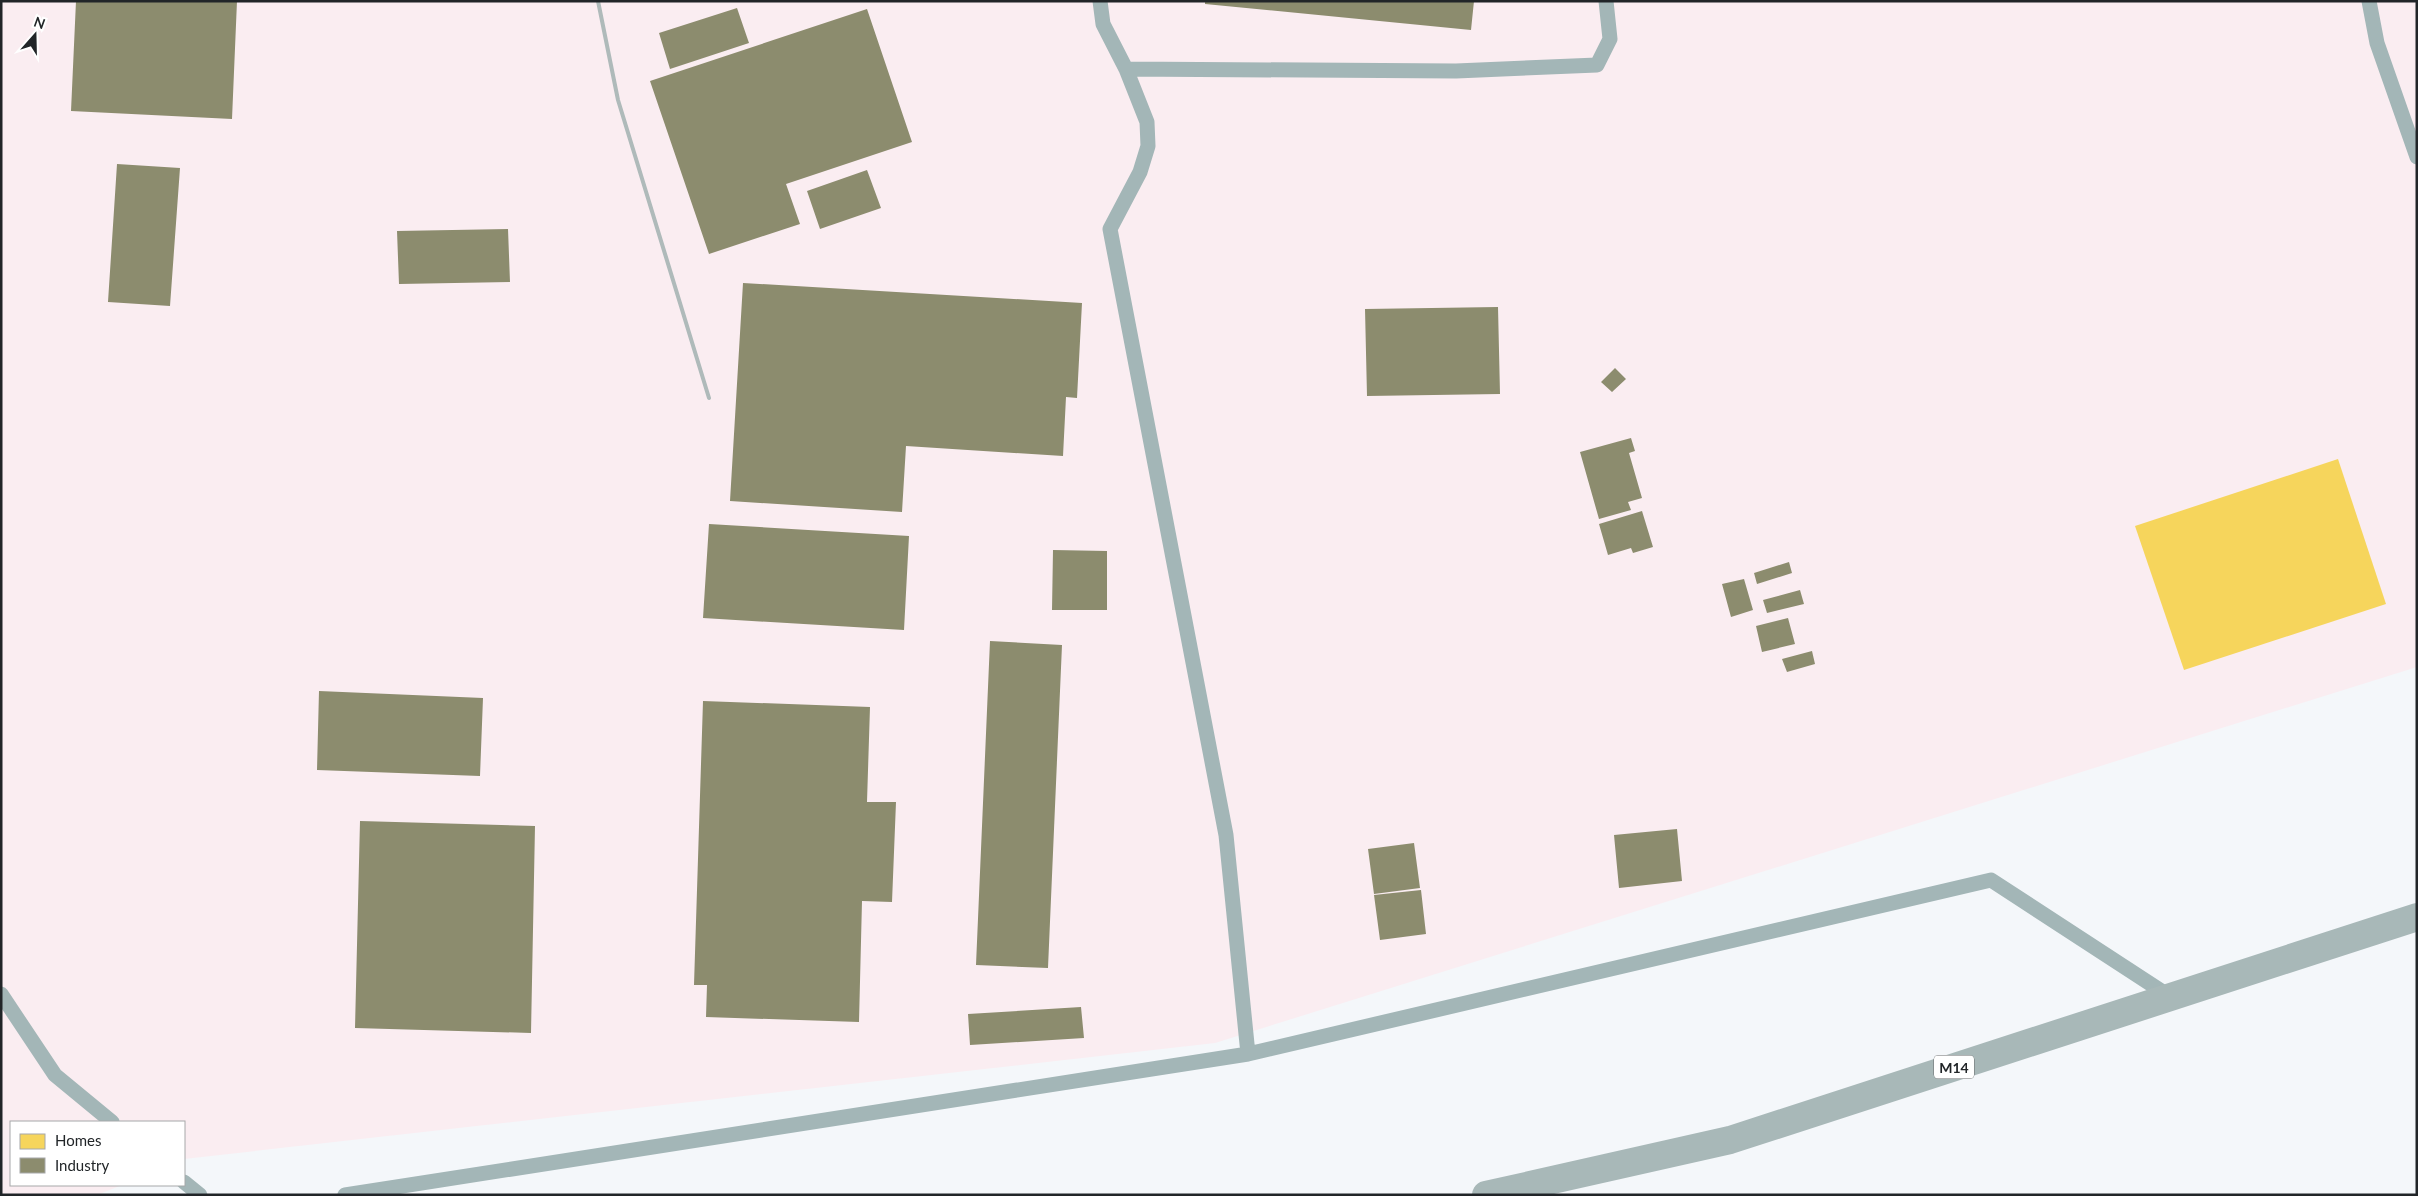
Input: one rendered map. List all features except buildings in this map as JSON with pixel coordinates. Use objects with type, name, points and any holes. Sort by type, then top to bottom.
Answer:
[{"type":"highway","name":"M14","points":[[1486,1195],[1730,1140],[2417,917]]},
{"type":"lane","points":[[1100,1],[1103,24],[1126,69],[1147,122],[1148,146],[1140,172],[1110,229],[1226,835],[1248,1054]]},
{"type":"lane","points":[[1126,69],[1456,71],[1597,65],[1610,39],[1606,1]]},
{"type":"lane","points":[[2369,1],[2377,43],[2417,157]]},
{"type":"lane","points":[[345,1195],[1248,1054],[1991,880],[2170,996]]},
{"type":"lane","points":[[1,994],[55,1075],[111,1121]]},
{"type":"lane","points":[[185,1183],[200,1195]]},
{"type":"shaded area","points":[[1,1],[2417,1],[2417,667],[1215,1043],[185,1159],[185,1121],[10,1121],[10,1186],[120,1186],[97,1195],[1,1195]]},
{"type":"railway","points":[[598,1],[618,100],[709,398]]}]
